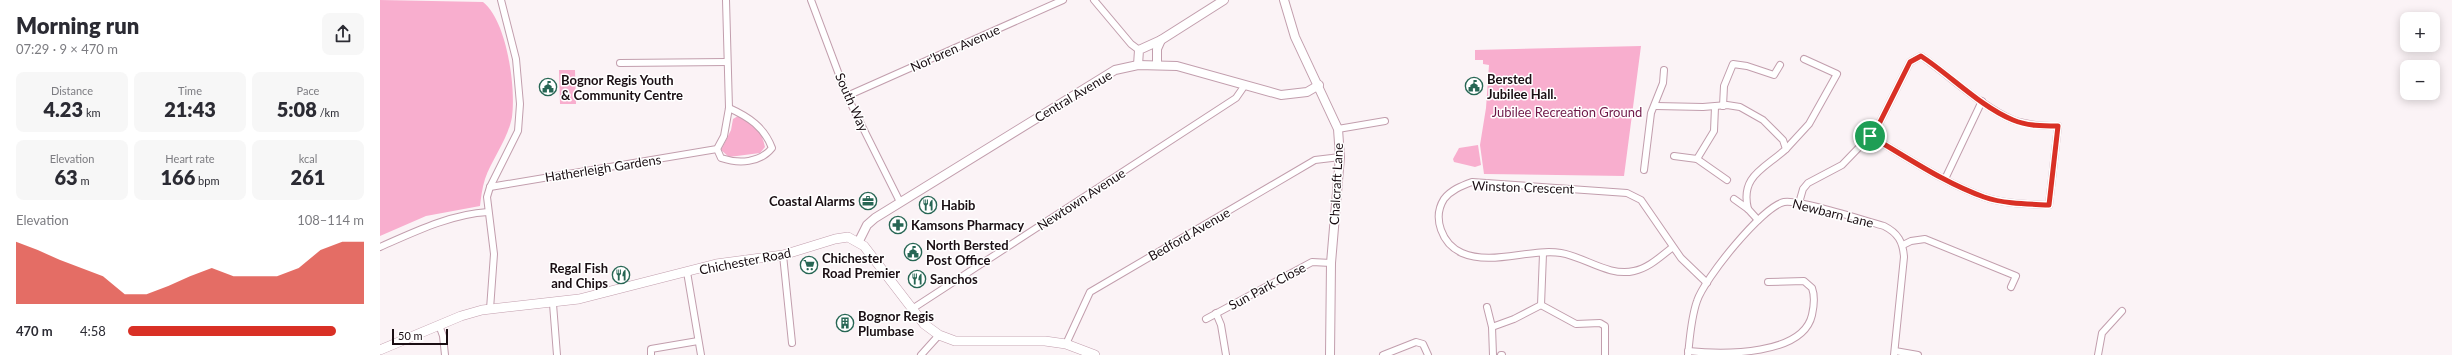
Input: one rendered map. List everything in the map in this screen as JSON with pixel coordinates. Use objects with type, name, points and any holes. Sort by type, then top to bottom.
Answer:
[{"type":"main road","name":"Chichester Road","points":[[381,349],[461,316],[490,309],[553,304],[606,294],[716,264],[783,255],[835,239],[848,237],[859,241]]},
{"type":"main road","points":[[859,241],[924,324],[939,336],[955,341],[1045,341],[1066,344],[1095,355]]},
{"type":"street","points":[[490,309],[494,264],[488,212],[490,187],[518,131],[520,104],[516,59],[501,0]]},
{"type":"street","points":[[726,0],[729,108],[724,136],[716,149],[721,158],[731,161],[748,161],[765,157],[772,148],[768,136],[757,124],[729,108]]},
{"type":"street","name":"South Way","points":[[811,0],[847,96],[900,202]]},
{"type":"street","name":"Nor'bren Avenue","points":[[847,96],[1063,0]]},
{"type":"street","points":[[1094,0],[1131,44],[1139,50]]},
{"type":"street","points":[[1139,50],[1151,46],[1224,0]]},
{"type":"street","name":"Chalcraft Lane","points":[[1284,0],[1295,37],[1319,85],[1338,129],[1340,158],[1331,263],[1330,355]]},
{"type":"street","points":[[1157,64],[1157,52],[1161,40]]},
{"type":"street","points":[[1151,46],[1157,52]]},
{"type":"street","points":[[1138,65],[1139,50]]},
{"type":"street","points":[[1799,203],[1803,189],[1808,183],[1842,165],[1870,136],[1879,124],[1910,62],[1921,56],[1982,101],[2012,120],[2030,125],[2058,126],[2049,205],[2016,203],[1985,198],[1945,179],[1870,136]]},
{"type":"street","points":[[1748,209],[1745,192],[1750,180],[1786,149],[1809,124],[1837,74],[1804,59]]},
{"type":"street","points":[[620,63],[728,62]]},
{"type":"street","name":"Central Avenue","points":[[859,241],[867,225],[900,202],[1115,70],[1138,65],[1157,64],[1177,66],[1274,94],[1290,96],[1307,92],[1319,85]]},
{"type":"street","points":[[1723,106],[1724,86],[1733,64],[1747,66],[1774,75],[1780,65]]},
{"type":"street","points":[[1644,170],[1651,113],[1656,106],[1664,70]]},
{"type":"street","name":"Newtown Avenue","points":[[912,309],[1236,98],[1245,85]]},
{"type":"street","points":[[1945,179],[1982,101]]},
{"type":"street","points":[[1656,106],[1740,107],[1758,116],[1783,140],[1786,149]]},
{"type":"street","points":[[1697,158],[1714,131],[1715,107]]},
{"type":"street","points":[[1338,129],[1385,121]]},
{"type":"street","name":"Hatherleigh Gardens","points":[[490,187],[716,149]]},
{"type":"street","points":[[1674,156],[1697,158],[1727,180]]},
{"type":"street","name":"Bedford Avenue","points":[[1066,344],[1090,292],[1315,160],[1340,158]]},
{"type":"street","name":"Winston Crescent","points":[[1672,247],[1642,269],[1626,272],[1600,267],[1560,253],[1474,256],[1453,247],[1441,231],[1438,222],[1444,200],[1452,192],[1472,182],[1627,193],[1641,200],[1647,206],[1672,247],[1690,269],[1707,283]]},
{"type":"street","points":[[1734,200],[1748,209],[1758,220]]},
{"type":"street","name":"Newbarn Lane","points":[[1688,353],[1697,300],[1707,283],[1758,220],[1778,204],[1785,202],[1799,203],[1884,226],[1897,234],[1903,245]]},
{"type":"street","points":[[380,247],[429,225],[488,212]]},
{"type":"street","points":[[1918,355],[1895,353],[1903,269],[1903,245],[1911,241],[1925,239],[1977,258],[2016,276],[2011,287]]},
{"type":"street","points":[[1541,305],[1543,254]]},
{"type":"street","points":[[783,255],[792,343]]},
{"type":"street","name":"Sun Park Close","points":[[1206,319],[1312,262],[1331,263]]},
{"type":"street","points":[[688,272],[701,355]]},
{"type":"street","points":[[1688,353],[1762,353],[1783,348],[1804,336],[1811,319],[1814,306],[1812,288],[1804,281],[1768,282]]},
{"type":"street","points":[[553,304],[558,355]]},
{"type":"street","points":[[1492,327],[1514,319],[1541,305]]},
{"type":"street","points":[[1541,305],[1576,324],[1600,324],[1605,326],[1604,355]]},
{"type":"street","points":[[1488,307],[1492,327],[1493,355]]},
{"type":"street","points":[[2098,355],[2102,333],[2122,312]]},
{"type":"street","points":[[1216,313],[1221,325],[1226,355]]},
{"type":"street","points":[[439,325],[443,336],[444,355]]},
{"type":"street","points":[[921,355],[939,336]]},
{"type":"street","points":[[651,355],[651,349],[698,341]]},
{"type":"street","points":[[1382,355],[1416,342],[1423,344],[1428,355]]},
{"type":"green space","points":[[380,0],[483,2],[491,11],[504,39],[511,72],[513,104],[510,125],[504,141],[485,179],[480,206],[426,216],[380,236]]},
{"type":"green space","name":"Jubilee Recreation Ground","points":[[1641,46],[1624,176],[1484,174],[1480,145],[1486,108],[1489,65],[1483,64],[1483,60],[1475,60],[1475,50]]},
{"type":"green space","points":[[559,70],[575,70],[576,104],[560,104]]},
{"type":"green space","points":[[738,116],[748,121],[759,131],[765,147],[760,153],[729,157],[721,150],[731,130],[733,119]]},
{"type":"green space","points":[[1478,145],[1481,165],[1475,167],[1454,162],[1453,159],[1459,148]]},
{"type":"place","name":"Bersted Jubilee Hall.","points":[[1474,86]]},
{"type":"place","name":"Bognor Regis Youth & Community Centre","points":[[548,87]]},
{"type":"place","name":"Coastal Alarms","points":[[868,201]]},
{"type":"place","name":"Habib","points":[[928,205]]},
{"type":"place","name":"Kamsons Pharmacy","points":[[898,225]]},
{"type":"place","name":"North Bersted Post Office","points":[[913,252]]},
{"type":"place","name":"Chichester Road Premier","points":[[809,265]]},
{"type":"place","name":"Regal Fish and Chips","points":[[621,275]]},
{"type":"place","name":"Sanchos","points":[[917,279]]},
{"type":"place","name":"Bognor Regis Plumbase","points":[[845,323]]},
{"type":"route","points":[[1921,56],[1942,70],[1982,101],[2012,120],[2030,125],[2058,126],[2049,205],[2016,203],[1985,198],[1913,162],[1870,136],[1887,110],[1910,62],[1914,58],[1921,56]]}]
